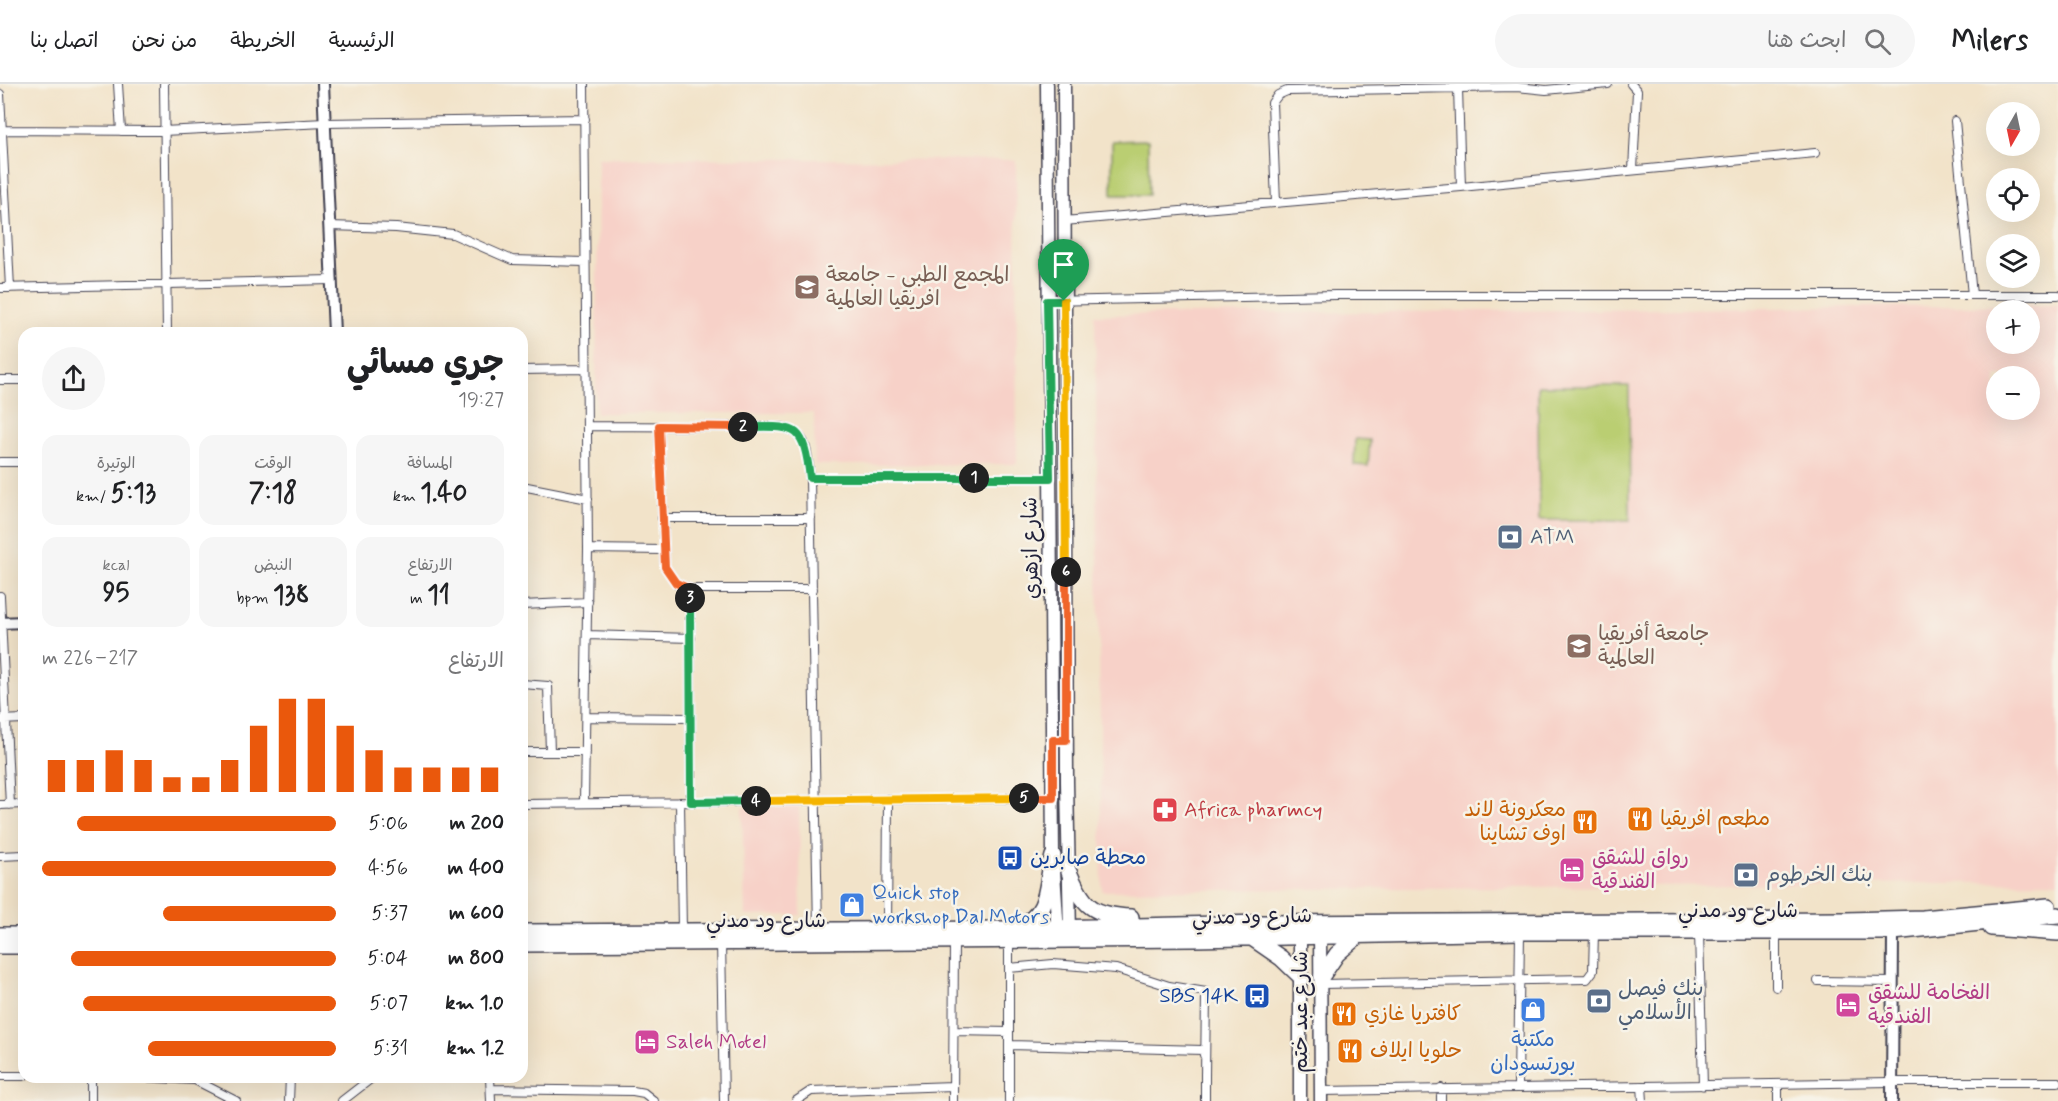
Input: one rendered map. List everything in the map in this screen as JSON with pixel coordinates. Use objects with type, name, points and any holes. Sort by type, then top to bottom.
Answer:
[{"type":"highway","points":[[1009,935],[1040,912],[1053,856]]},
{"type":"highway","points":[[1069,872],[1085,904],[1101,913],[1125,917],[1248,917],[1262,923]]},
{"type":"highway","points":[[1975,921],[2058,905]]},
{"type":"highway","points":[[1975,921],[2058,915]]},
{"type":"highway","name":"شارع ود مدني","points":[[1064,933],[1252,938],[1300,930],[1923,918],[1975,921]]},
{"type":"highway","points":[[1975,921],[2002,930],[2058,933]]},
{"type":"highway","name":"شارع ود مدني","points":[[1320,930],[1359,935],[1520,932],[1893,932],[1975,921]]},
{"type":"highway","name":"شارع ود مدني","points":[[528,944],[954,941],[1009,935],[1262,923],[1300,930]]},
{"type":"highway","name":"شارع ود مدني","points":[[528,932],[887,930],[1009,935]]},
{"type":"highway","points":[[0,935],[18,935]]},
{"type":"highway","points":[[1322,980],[1337,954],[1359,935]]},
{"type":"highway","points":[[1252,938],[1281,958],[1302,978]]},
{"type":"highway","points":[[0,946],[18,946]]},
{"type":"main road","name":"شارع ازهري","points":[[1047,84],[1053,856],[1064,933]]},
{"type":"main road","points":[[1064,84],[1066,740],[1069,872],[1064,933]]},
{"type":"main road","points":[[1053,740],[1066,740]]},
{"type":"main road","name":"شارع عبد ختم","points":[[1300,930],[1302,978],[1300,1101]]},
{"type":"main road","name":"شارع عبد ختم","points":[[1320,930],[1321,1096]]},
{"type":"street","points":[[118,84],[121,131]]},
{"type":"street","points":[[164,84],[167,327]]},
{"type":"street","points":[[323,84],[334,327]]},
{"type":"street","points":[[584,84],[588,499],[584,803]]},
{"type":"street","points":[[1276,203],[1272,103],[1278,94],[1287,91],[1517,87],[1546,90],[1608,84]]},
{"type":"street","points":[[1631,84],[1637,91],[1633,170]]},
{"type":"street","points":[[1458,88],[1461,187]]},
{"type":"street","points":[[0,94],[10,288]]},
{"type":"street","points":[[1,130],[163,131],[325,123],[585,119]]},
{"type":"street","points":[[1954,122],[1972,295]]},
{"type":"street","points":[[1064,221],[1461,187],[1815,153]]},
{"type":"street","points":[[329,226],[396,228],[453,234],[512,260],[585,262]]},
{"type":"street","points":[[0,288],[332,280]]},
{"type":"street","points":[[1047,301],[1336,295],[2058,295]]},
{"type":"street","points":[[528,370],[586,369]]},
{"type":"street","points":[[0,380],[18,380]]},
{"type":"street","points":[[587,426],[782,427],[795,430],[802,437],[807,450],[810,478],[818,800],[818,931]]},
{"type":"street","points":[[659,426],[665,567],[676,583],[690,589],[813,589]]},
{"type":"street","points":[[0,462],[18,462]]},
{"type":"street","points":[[810,478],[1050,478]]},
{"type":"street","points":[[528,487],[588,499]]},
{"type":"street","points":[[662,518],[811,518]]},
{"type":"street","points":[[588,549],[664,550]]},
{"type":"street","points":[[690,589],[691,802]]},
{"type":"street","points":[[0,596],[3,720],[10,805]]},
{"type":"street","points":[[528,604],[588,602]]},
{"type":"street","points":[[0,623],[18,622]]},
{"type":"street","points":[[587,635],[690,638]]},
{"type":"street","points":[[528,684],[548,686],[550,752]]},
{"type":"street","points":[[586,717],[691,718]]},
{"type":"street","points":[[3,720],[18,719]]},
{"type":"street","points":[[528,752],[585,752]]},
{"type":"street","points":[[528,804],[1053,798]]},
{"type":"street","points":[[887,930],[888,800]]},
{"type":"street","points":[[680,802],[682,931]]},
{"type":"street","points":[[0,805],[18,804]]},
{"type":"street","points":[[0,856],[18,855]]},
{"type":"street","points":[[1776,931],[1776,987]]},
{"type":"street","points":[[1518,1086],[1520,932]]},
{"type":"street","points":[[1322,980],[1587,979],[1593,971],[1594,932]]},
{"type":"street","points":[[1699,932],[1702,1086]]},
{"type":"street","points":[[1892,1101],[1893,932]]},
{"type":"street","points":[[1009,935],[1009,1101]]},
{"type":"street","points":[[953,1101],[954,941]]},
{"type":"street","points":[[721,942],[724,1101]]},
{"type":"street","points":[[1009,968],[1053,964],[1116,969],[1169,986],[1206,992],[1205,1101]]},
{"type":"street","points":[[1818,981],[1891,982]]},
{"type":"street","points":[[954,1031],[1010,1032]]},
{"type":"street","points":[[1010,1045],[1203,1050],[1205,1077]]},
{"type":"street","points":[[0,1076],[18,1076]]},
{"type":"street","points":[[1321,1096],[1441,1088],[1518,1086],[2058,1082]]},
{"type":"street","points":[[91,1083],[91,1101]]},
{"type":"street","points":[[201,1083],[236,1101]]},
{"type":"street","points":[[289,1101],[290,1083]]},
{"type":"street","points":[[342,1101],[365,1083]]},
{"type":"street","points":[[490,1083],[490,1101]]},
{"type":"street","points":[[1778,1085],[1778,1101]]},
{"type":"street","points":[[796,1101],[811,1091],[953,1086]]},
{"type":"street","points":[[1642,1086],[1642,1101]]},
{"type":"street","points":[[1441,1088],[1441,1101]]},
{"type":"street","points":[[491,1089],[633,1091],[644,1093],[654,1101]]},
{"type":"shaded area","name":"المجمع الطبي - جامعة افريقيا العالمية","points":[[598,158],[1016,160],[1017,464],[815,465],[814,413],[596,413]]},
{"type":"shaded area","name":"جامعة أفريقيا العالمية","points":[[2040,305],[2058,305],[2058,882],[1102,891],[1095,315],[1986,306],[1986,354],[2040,354]]},
{"type":"shaded area","points":[[799,806],[801,915],[745,916],[742,807]]},
{"type":"green space","points":[[1148,140],[1149,195],[1112,195],[1112,141]]},
{"type":"green space","points":[[1538,386],[1629,386],[1630,520],[1539,520]]},
{"type":"green space","points":[[1355,439],[1370,440],[1368,466],[1354,465]]},
{"type":"place","name":"المجمع الطبي - جامعة افريقيا العالمية","points":[[807,287]]},
{"type":"place","name":"ATM","points":[[1510,537]]},
{"type":"place","name":"جامعة أفريقيا العالمية","points":[[1579,646]]},
{"type":"place","name":"Africa pharmcy","points":[[1165,810]]},
{"type":"place","name":"مطعم افريقيا","points":[[1640,819]]},
{"type":"place","name":"معكرونة لاند اوف تشاينا","points":[[1585,822]]},
{"type":"place","name":"محطة صابرين","points":[[1010,858]]},
{"type":"place","name":"رواق للشقق الفندقية","points":[[1572,870]]},
{"type":"place","name":"بنك الخرطوم","points":[[1746,875]]},
{"type":"place","name":"Quick stop workshop Dal Motors","points":[[852,905]]},
{"type":"place","name":"SBS 14K","points":[[1257,996]]},
{"type":"place","name":"بنك فيصل الأسلامي","points":[[1599,1001]]},
{"type":"place","name":"الفخامة للشقق الفندقية","points":[[1848,1005]]},
{"type":"place","name":"مكتبة بورتسودان","points":[[1533,1010]]},
{"type":"place","name":"كافتريا غازي","points":[[1344,1014]]},
{"type":"place","name":"Saleh Motel","points":[[647,1042]]},
{"type":"place","name":"حلويا ايلاف","points":[[1350,1051]]},
{"type":"route","points":[[1047,301],[1064,301],[1066,740],[1053,740],[1053,798],[691,802],[690,589],[683,588],[676,583],[665,567],[659,426],[782,427],[795,430],[802,437],[807,450],[810,478],[1050,478],[1047,301]]}]
